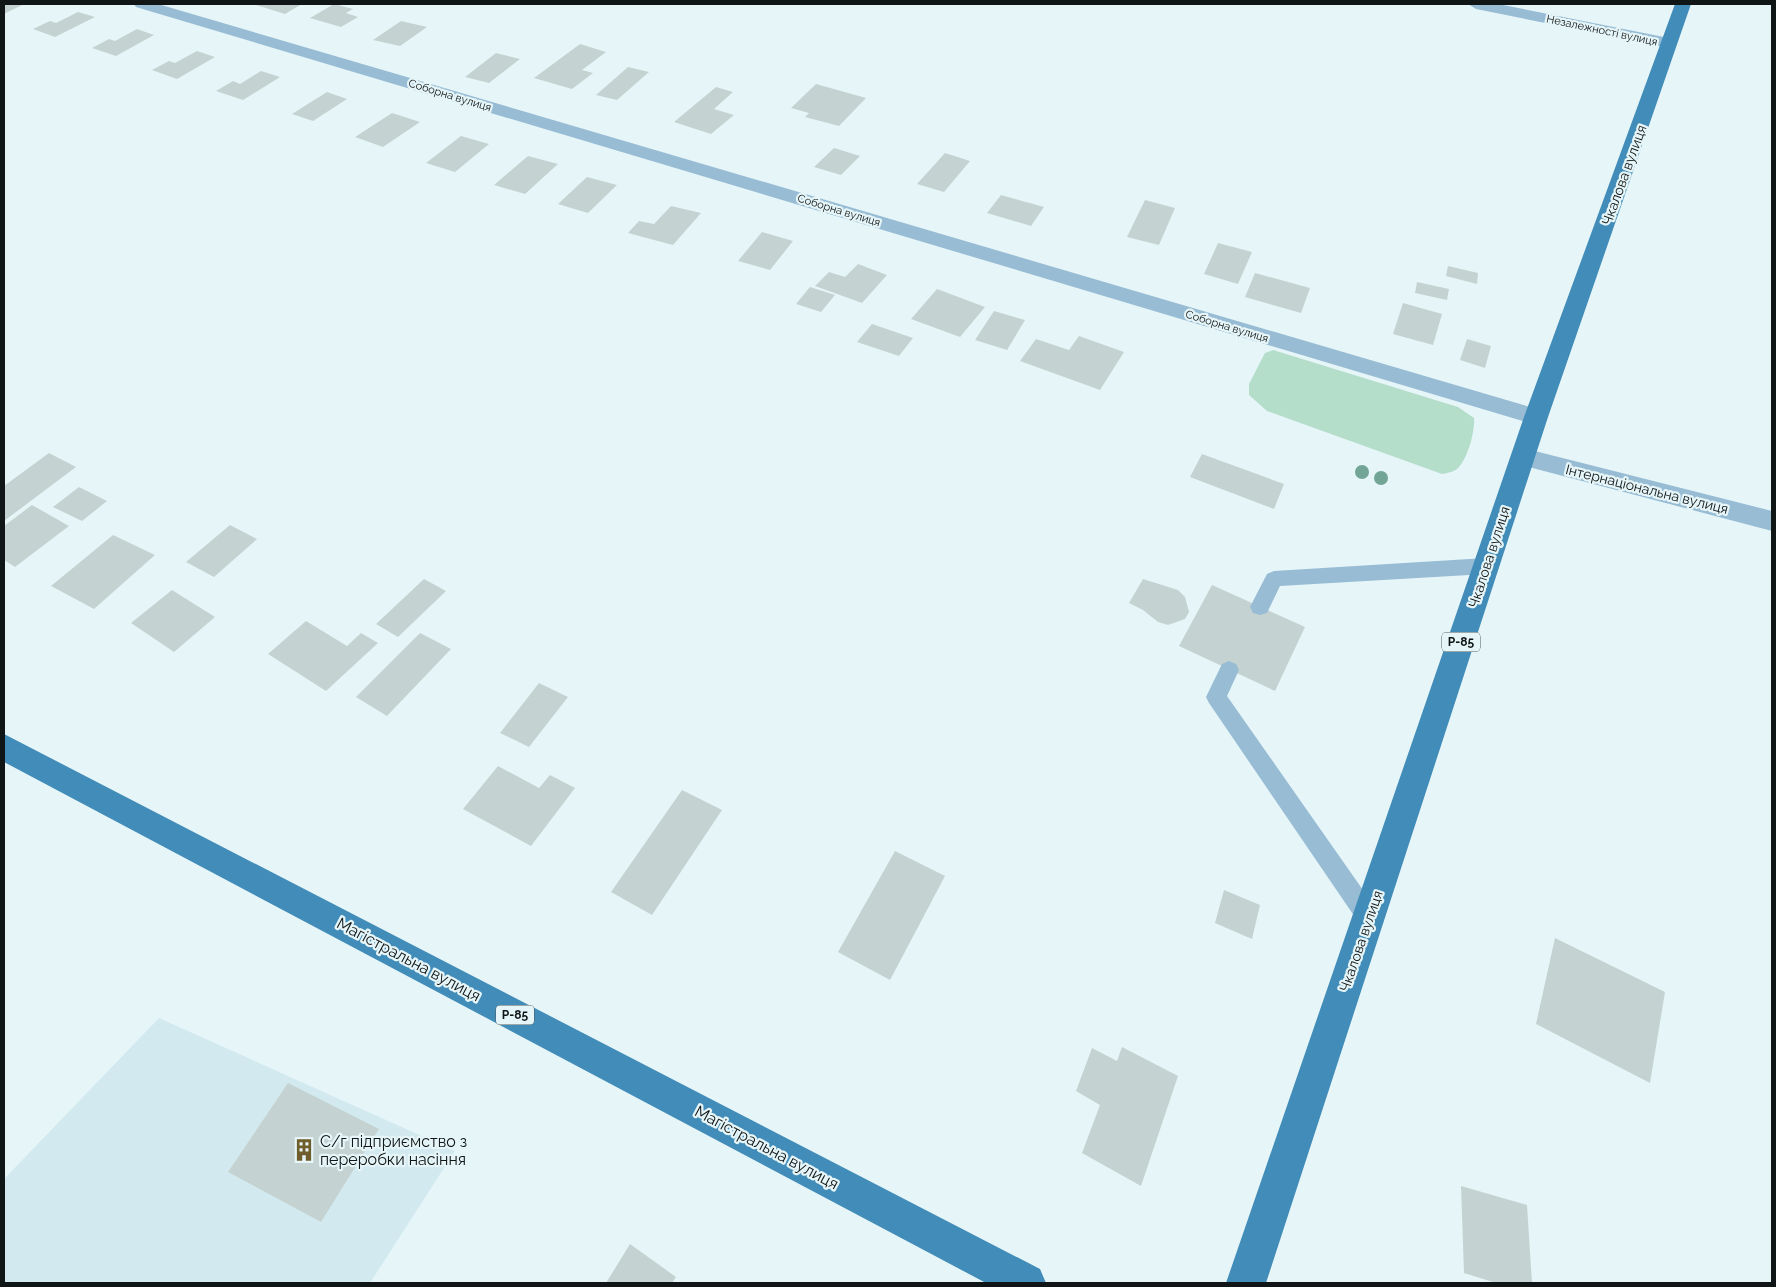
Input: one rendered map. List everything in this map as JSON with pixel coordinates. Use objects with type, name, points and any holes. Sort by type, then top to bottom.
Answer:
[{"type":"main road","name":"Чкалова вулиця","points":[[1246,1283],[1536,417],[1683,4]]},
{"type":"main road","name":"Магістральна вулиця","points":[[4,747],[1026,1283]]},
{"type":"street","name":"Соборна вулиця","points":[[142,4],[1536,417]]},
{"type":"street","name":"Незалежності вулиця","points":[[1476,4],[1670,43]]},
{"type":"street","name":"Інтернаціональна вулиця","points":[[1523,456],[1772,520]]},
{"type":"lane","points":[[1260,607],[1274,579],[1486,566]]},
{"type":"lane","points":[[1229,670],[1216,697],[1368,918]]},
{"type":"shaded area","points":[[159,1018],[455,1151],[370,1283],[4,1283],[4,1179]]},
{"type":"green space","points":[[1273,350],[1458,407],[1474,418],[1472,437],[1464,459],[1457,469],[1442,474],[1267,411],[1249,395],[1249,384],[1265,353]]},
{"type":"building","points":[[4,4],[24,4],[4,14]]},
{"type":"building","points":[[302,4],[285,14],[256,5]]},
{"type":"building","points":[[334,4],[353,9],[346,13],[358,17],[341,27],[310,18]]},
{"type":"building","points":[[78,12],[95,17],[55,37],[33,29],[50,21],[56,23]]},
{"type":"building","points":[[401,21],[427,27],[400,46],[373,40]]},
{"type":"building","points":[[137,29],[154,35],[116,56],[92,48],[109,39],[115,41]]},
{"type":"building","points":[[580,44],[606,52],[582,70],[593,73],[572,89],[534,78]]},
{"type":"building","points":[[197,51],[215,57],[177,79],[152,70],[169,61],[175,63]]},
{"type":"building","points":[[496,53],[520,59],[489,83],[465,77]]},
{"type":"building","points":[[628,67],[649,72],[617,100],[596,95]]},
{"type":"building","points":[[261,71],[280,77],[243,100],[216,91],[233,81],[240,84]]},
{"type":"building","points":[[816,84],[866,98],[839,126],[805,117],[809,113],[791,108]]},
{"type":"building","points":[[716,87],[733,92],[714,109],[734,115],[711,134],[674,122]]},
{"type":"building","points":[[327,92],[347,99],[313,121],[292,114]]},
{"type":"building","points":[[392,113],[420,122],[383,147],[355,137]]},
{"type":"building","points":[[461,136],[489,144],[455,172],[426,163]]},
{"type":"building","points":[[834,148],[860,156],[841,175],[814,167]]},
{"type":"building","points":[[945,153],[970,161],[944,192],[917,184]]},
{"type":"building","points":[[528,156],[558,164],[525,194],[494,185]]},
{"type":"building","points":[[587,177],[617,185],[588,213],[558,204]]},
{"type":"building","points":[[1001,195],[1044,207],[1031,226],[987,213]]},
{"type":"building","points":[[1145,200],[1175,208],[1159,245],[1127,237]]},
{"type":"building","points":[[671,206],[701,213],[673,245],[628,233],[639,221],[654,224]]},
{"type":"building","points":[[762,232],[793,241],[770,270],[738,261]]},
{"type":"building","points":[[1218,243],[1252,252],[1238,284],[1204,274]]},
{"type":"building","points":[[858,264],[887,275],[862,303],[815,286],[829,272],[845,277]]},
{"type":"building","points":[[1448,266],[1478,273],[1477,284],[1446,276]]},
{"type":"building","points":[[1255,273],[1310,288],[1301,313],[1245,297]]},
{"type":"building","points":[[1417,282],[1449,289],[1447,300],[1415,293]]},
{"type":"building","points":[[810,287],[835,295],[821,312],[796,304]]},
{"type":"building","points":[[937,289],[985,307],[960,337],[911,319]]},
{"type":"building","points":[[1403,303],[1442,314],[1433,345],[1393,334]]},
{"type":"building","points":[[994,311],[1025,320],[1007,350],[975,340]]},
{"type":"building","points":[[872,324],[913,338],[899,356],[857,342]]},
{"type":"building","points":[[1079,336],[1124,352],[1100,390],[1020,361],[1036,339],[1069,350]]},
{"type":"building","points":[[1467,339],[1491,346],[1485,368],[1460,360]]},
{"type":"building","points":[[49,453],[76,467],[4,521],[4,486]]},
{"type":"building","points":[[1202,454],[1284,484],[1274,509],[1190,477]]},
{"type":"building","points":[[79,487],[107,501],[82,521],[53,507]]},
{"type":"building","points":[[32,505],[69,526],[15,567],[4,560],[4,526]]},
{"type":"building","points":[[230,525],[257,539],[214,577],[186,562]]},
{"type":"building","points":[[113,535],[155,555],[94,609],[51,586]]},
{"type":"building","points":[[424,579],[446,591],[398,637],[376,624]]},
{"type":"building","points":[[1143,579],[1178,590],[1185,597],[1189,612],[1185,619],[1168,625],[1158,622],[1143,610],[1129,603]]},
{"type":"building","points":[[1212,585],[1305,627],[1275,691],[1179,646]]},
{"type":"building","points":[[172,590],[215,617],[174,652],[131,623]]},
{"type":"building","points":[[306,621],[347,646],[361,633],[378,643],[326,691],[268,654]]},
{"type":"building","points":[[420,633],[451,649],[387,716],[356,697]]},
{"type":"building","points":[[539,683],[568,697],[529,747],[500,733]]},
{"type":"building","points":[[498,766],[539,788],[550,775],[575,788],[531,846],[463,809]]},
{"type":"building","points":[[682,790],[722,810],[652,915],[611,892]]},
{"type":"building","points":[[895,851],[945,876],[890,980],[838,952]]},
{"type":"building","points":[[1224,890],[1260,905],[1252,939],[1215,923]]},
{"type":"building","points":[[1555,938],[1665,992],[1650,1083],[1536,1024]]},
{"type":"building","points":[[1122,1047],[1178,1076],[1141,1186],[1082,1153],[1100,1105],[1076,1091],[1092,1048],[1117,1061]]},
{"type":"building","name":"С/г підприємство з переробки насіння","points":[[288,1083],[379,1129],[321,1222],[228,1172]]},
{"type":"building","points":[[1461,1186],[1527,1205],[1532,1283],[1496,1283],[1464,1273]]},
{"type":"building","points":[[630,1244],[676,1277],[672,1283],[606,1283]]},
{"type":"place","name":"С/г підприємство з переробки насіння","points":[[304,1150]]}]
